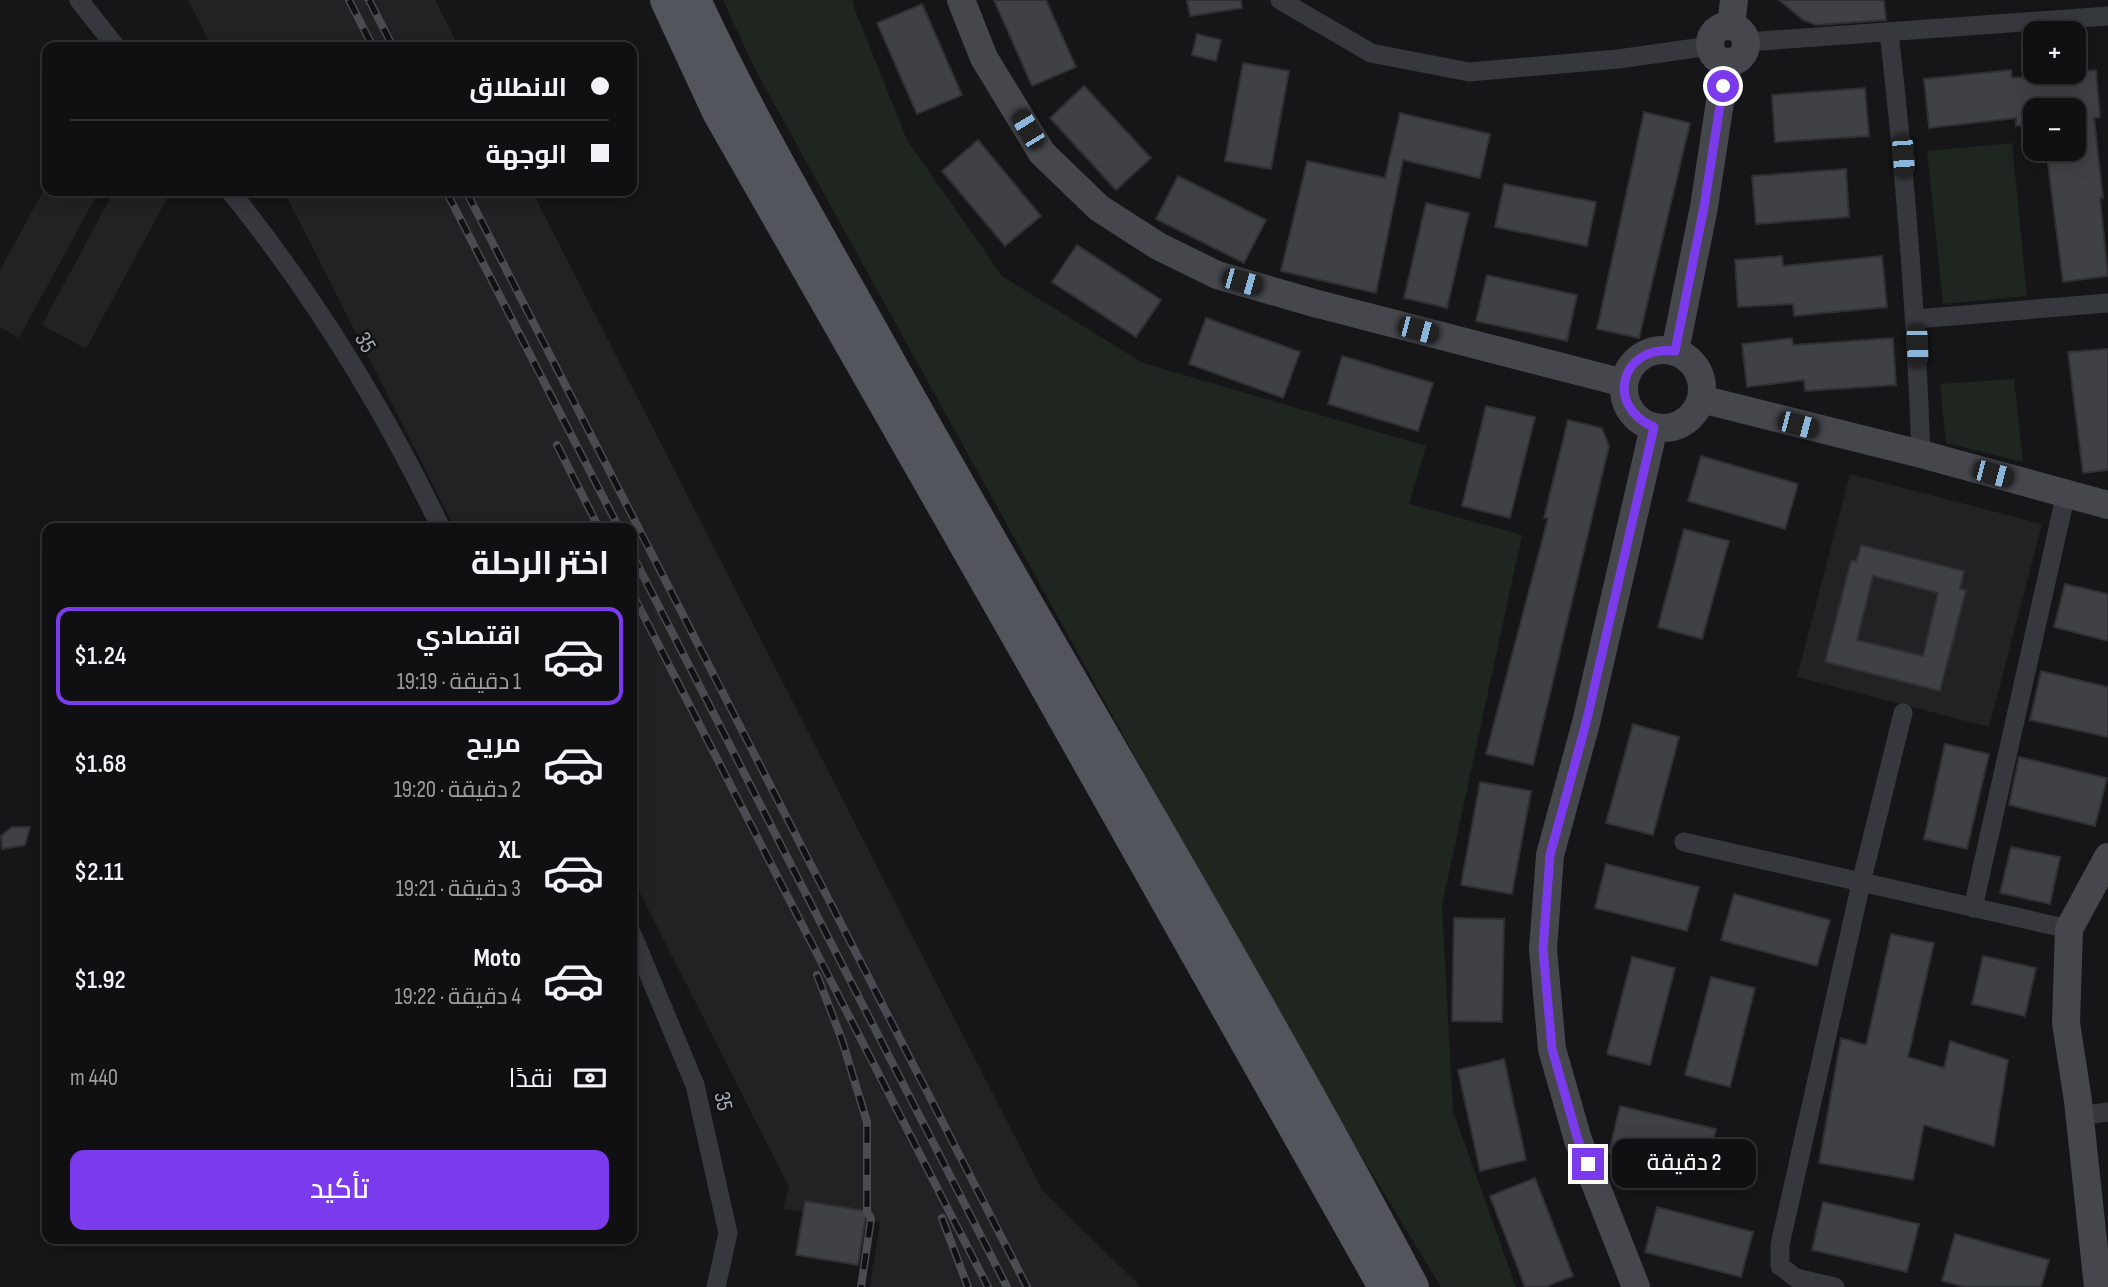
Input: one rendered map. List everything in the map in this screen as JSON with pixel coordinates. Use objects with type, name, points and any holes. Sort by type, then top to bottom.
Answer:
[{"type":"main road","points":[[666,0],[718,113],[1033,664],[1384,1287]]},
{"type":"main road","points":[[695,0],[729,73],[946,464],[1269,1021],[1413,1287]]},
{"type":"street","points":[[79,0],[112,42]]},
{"type":"street","points":[[961,0],[985,58],[1042,153],[1099,208],[1158,246],[1217,275],[1314,303],[1624,383]]},
{"type":"street","points":[[1280,0],[1371,53],[1469,72],[1618,59],[1718,54]]},
{"type":"street","points":[[1675,351],[1704,207],[1718,54],[1716,31],[1737,23],[1889,32],[2108,16]]},
{"type":"street","points":[[1889,32],[1903,156],[1916,319],[1921,454]]},
{"type":"street","name":"35","points":[[234,196],[261,229],[334,335],[418,481],[439,523]]},
{"type":"street","points":[[1916,319],[2108,303]]},
{"type":"street","points":[[1661,349],[1675,351],[1686,356],[1700,375],[1701,399],[1688,419],[1666,428],[1654,427],[1634,415],[1624,395],[1624,383],[1628,370],[1648,352],[1661,349]]},
{"type":"street","points":[[1701,399],[1921,454],[2108,505]]},
{"type":"street","points":[[1636,1287],[1578,1140],[1552,1049],[1543,949],[1550,855],[1586,723],[1654,427]]},
{"type":"street","points":[[1973,908],[2066,493]]},
{"type":"street","points":[[1835,1287],[1796,1278],[1780,1266],[1780,1245],[1861,883],[1903,713]]},
{"type":"street","points":[[1684,842],[2069,929]]},
{"type":"street","points":[[2098,1287],[2066,1023],[2069,929],[2108,858]]},
{"type":"street","name":"35","points":[[637,946],[695,1085],[728,1233],[716,1287]]},
{"type":"street","points":[[2079,1116],[2108,1112]]},
{"type":"shaded area","points":[[188,0],[435,0],[456,42],[209,42]]},
{"type":"shaded area","points":[[723,0],[853,0],[907,140],[1002,276],[1143,363],[1426,446],[1409,504],[1522,535],[1442,905],[1453,1111],[1516,1287],[1441,1287],[1345,1129],[1147,778],[755,69]]},
{"type":"shaded area","points":[[2012,143],[2027,296],[1943,304],[1927,151]]},
{"type":"shaded area","points":[[42,193],[42,196],[96,196],[19,338],[0,327],[0,270]]},
{"type":"shaded area","points":[[111,196],[168,196],[86,349],[42,325]]},
{"type":"shaded area","points":[[287,196],[535,196],[1042,1190],[1141,1287],[870,1287],[880,1222],[783,1209],[789,1187],[637,887],[637,523],[452,523]]},
{"type":"shaded area","points":[[2014,379],[2023,462],[1946,443],[1940,384]]},
{"type":"shaded area","points":[[1850,474],[2042,524],[1989,727],[1797,677]]},
{"type":"building","points":[[994,0],[1046,0],[1076,67],[1032,86]]},
{"type":"building","points":[[1187,0],[1241,0],[1242,8],[1190,16]]},
{"type":"building","points":[[1779,0],[1884,0],[1886,20],[1816,25],[1803,20]]},
{"type":"building","points":[[922,4],[962,95],[917,114],[877,23]]},
{"type":"building","points":[[1197,34],[1221,40],[1216,61],[1192,55]]},
{"type":"building","points":[[1243,63],[1289,71],[1271,169],[1225,161]]},
{"type":"building","points":[[2011,70],[2012,78],[2023,77],[2023,84],[2086,84],[2086,71],[2096,70],[2100,117],[2094,118],[2108,276],[2063,282],[2048,161],[2086,161],[2086,98],[2023,98],[2023,125],[2016,126],[2016,118],[1929,128],[1924,79]]},
{"type":"building","points":[[1084,86],[1151,158],[1116,190],[1050,118]]},
{"type":"building","points":[[1865,88],[1869,136],[1775,142],[1772,95]]},
{"type":"building","points":[[1644,112],[1690,123],[1639,338],[1597,329]]},
{"type":"building","points":[[1400,113],[1490,134],[1480,178],[1403,160],[1376,293],[1281,271],[1307,161],[1385,178]]},
{"type":"building","points":[[978,140],[1041,216],[1005,246],[942,171]]},
{"type":"building","points":[[1846,169],[1849,217],[1756,224],[1752,176]]},
{"type":"building","points":[[1178,176],[1266,220],[1244,263],[1156,219]]},
{"type":"building","points":[[1504,184],[1596,202],[1587,246],[1495,227]]},
{"type":"building","points":[[1426,203],[1469,213],[1447,308],[1404,298]]},
{"type":"building","points":[[1077,245],[1161,300],[1136,337],[1052,282]]},
{"type":"building","points":[[1782,256],[1783,266],[1882,256],[1887,307],[1794,316],[1793,304],[1738,307],[1735,260]]},
{"type":"building","points":[[1487,275],[1577,295],[1567,341],[1476,321]]},
{"type":"building","points":[[1206,318],[1300,352],[1283,398],[1189,364]]},
{"type":"building","points":[[1792,338],[1793,345],[1893,338],[1896,385],[1805,391],[1804,380],[1747,387],[1742,344]]},
{"type":"building","points":[[2108,349],[2108,470],[2083,473],[2068,352]]},
{"type":"building","points":[[1342,356],[1433,383],[1418,431],[1328,404]]},
{"type":"building","points":[[1486,406],[1535,417],[1510,518],[1462,506]]},
{"type":"building","points":[[1568,420],[1602,428],[1609,446],[1533,765],[1486,754],[1548,518],[1544,518]]},
{"type":"building","points":[[1701,456],[1798,484],[1785,529],[1688,501]]},
{"type":"building","points":[[1684,529],[1729,541],[1702,639],[1658,627]]},
{"type":"building","points":[[1861,545],[1964,571],[1960,589],[1966,590],[1940,691],[1825,662],[1851,560],[1856,562]],"holes":[[[1873,576],[1938,593],[1923,656],[1857,640]]]},
{"type":"building","points":[[2065,584],[2108,594],[2108,641],[2054,627]]},
{"type":"building","points":[[2041,671],[2108,687],[2108,737],[2030,720]]},
{"type":"building","points":[[1633,724],[1679,737],[1653,835],[1606,823]]},
{"type":"building","points":[[1945,744],[1989,754],[1967,849],[1924,839]]},
{"type":"building","points":[[2019,757],[2107,778],[2095,826],[2009,805]]},
{"type":"building","points":[[1480,782],[1531,791],[1512,894],[1461,885]]},
{"type":"building","points":[[12,827],[30,827],[25,845],[2,849],[1,836]]},
{"type":"building","points":[[2011,847],[2060,857],[2050,904],[2000,893]]},
{"type":"building","points":[[1606,864],[1699,887],[1687,931],[1595,908]]},
{"type":"building","points":[[1734,894],[1830,920],[1817,966],[1721,940]]},
{"type":"building","points":[[1454,918],[1504,919],[1502,1022],[1452,1021]]},
{"type":"building","points":[[1891,934],[1934,943],[1908,1057],[1944,1068],[1950,1041],[2008,1060],[1994,1146],[1924,1125],[1913,1180],[1819,1163],[1841,1038],[1866,1045]]},
{"type":"building","points":[[1983,956],[2036,968],[2025,1016],[1972,1004]]},
{"type":"building","points":[[1632,957],[1675,968],[1650,1065],[1607,1054]]},
{"type":"building","points":[[1711,977],[1755,988],[1730,1087],[1685,1075]]},
{"type":"building","points":[[1504,1059],[1526,1160],[1480,1171],[1458,1070]]},
{"type":"building","points":[[1620,1106],[1716,1129],[1705,1175],[1609,1152]]},
{"type":"building","points":[[1535,1178],[1573,1276],[1545,1287],[1525,1287],[1490,1196]]},
{"type":"building","points":[[805,1201],[867,1211],[858,1265],[796,1255]]},
{"type":"building","points":[[1823,1202],[1919,1224],[1907,1272],[1812,1250]]},
{"type":"building","points":[[1657,1207],[1753,1232],[1741,1277],[1645,1252]]},
{"type":"building","points":[[1955,1234],[2049,1260],[2041,1287],[1965,1287],[1942,1281]]},
{"type":"railway","points":[[349,0],[370,42]]},
{"type":"railway","points":[[369,0],[390,42]]},
{"type":"railway","points":[[449,196],[616,523]]},
{"type":"railway","points":[[469,196],[636,523]]},
{"type":"railway","points":[[557,445],[596,523]]},
{"type":"railway","points":[[637,525],[1027,1287]]},
{"type":"railway","points":[[637,564],[1007,1287]]},
{"type":"railway","points":[[637,603],[988,1287]]},
{"type":"railway","points":[[817,975],[842,1040],[867,1122],[867,1211],[871,1219],[861,1287]]},
{"type":"railway","points":[[942,1218],[968,1287]]},
{"type":"route","points":[[1588,1164],[1578,1140],[1552,1049],[1543,949],[1550,855],[1586,723],[1654,427],[1634,415],[1624,395],[1624,383],[1628,370],[1648,352],[1661,349],[1675,351],[1704,207],[1723,86]]}]
